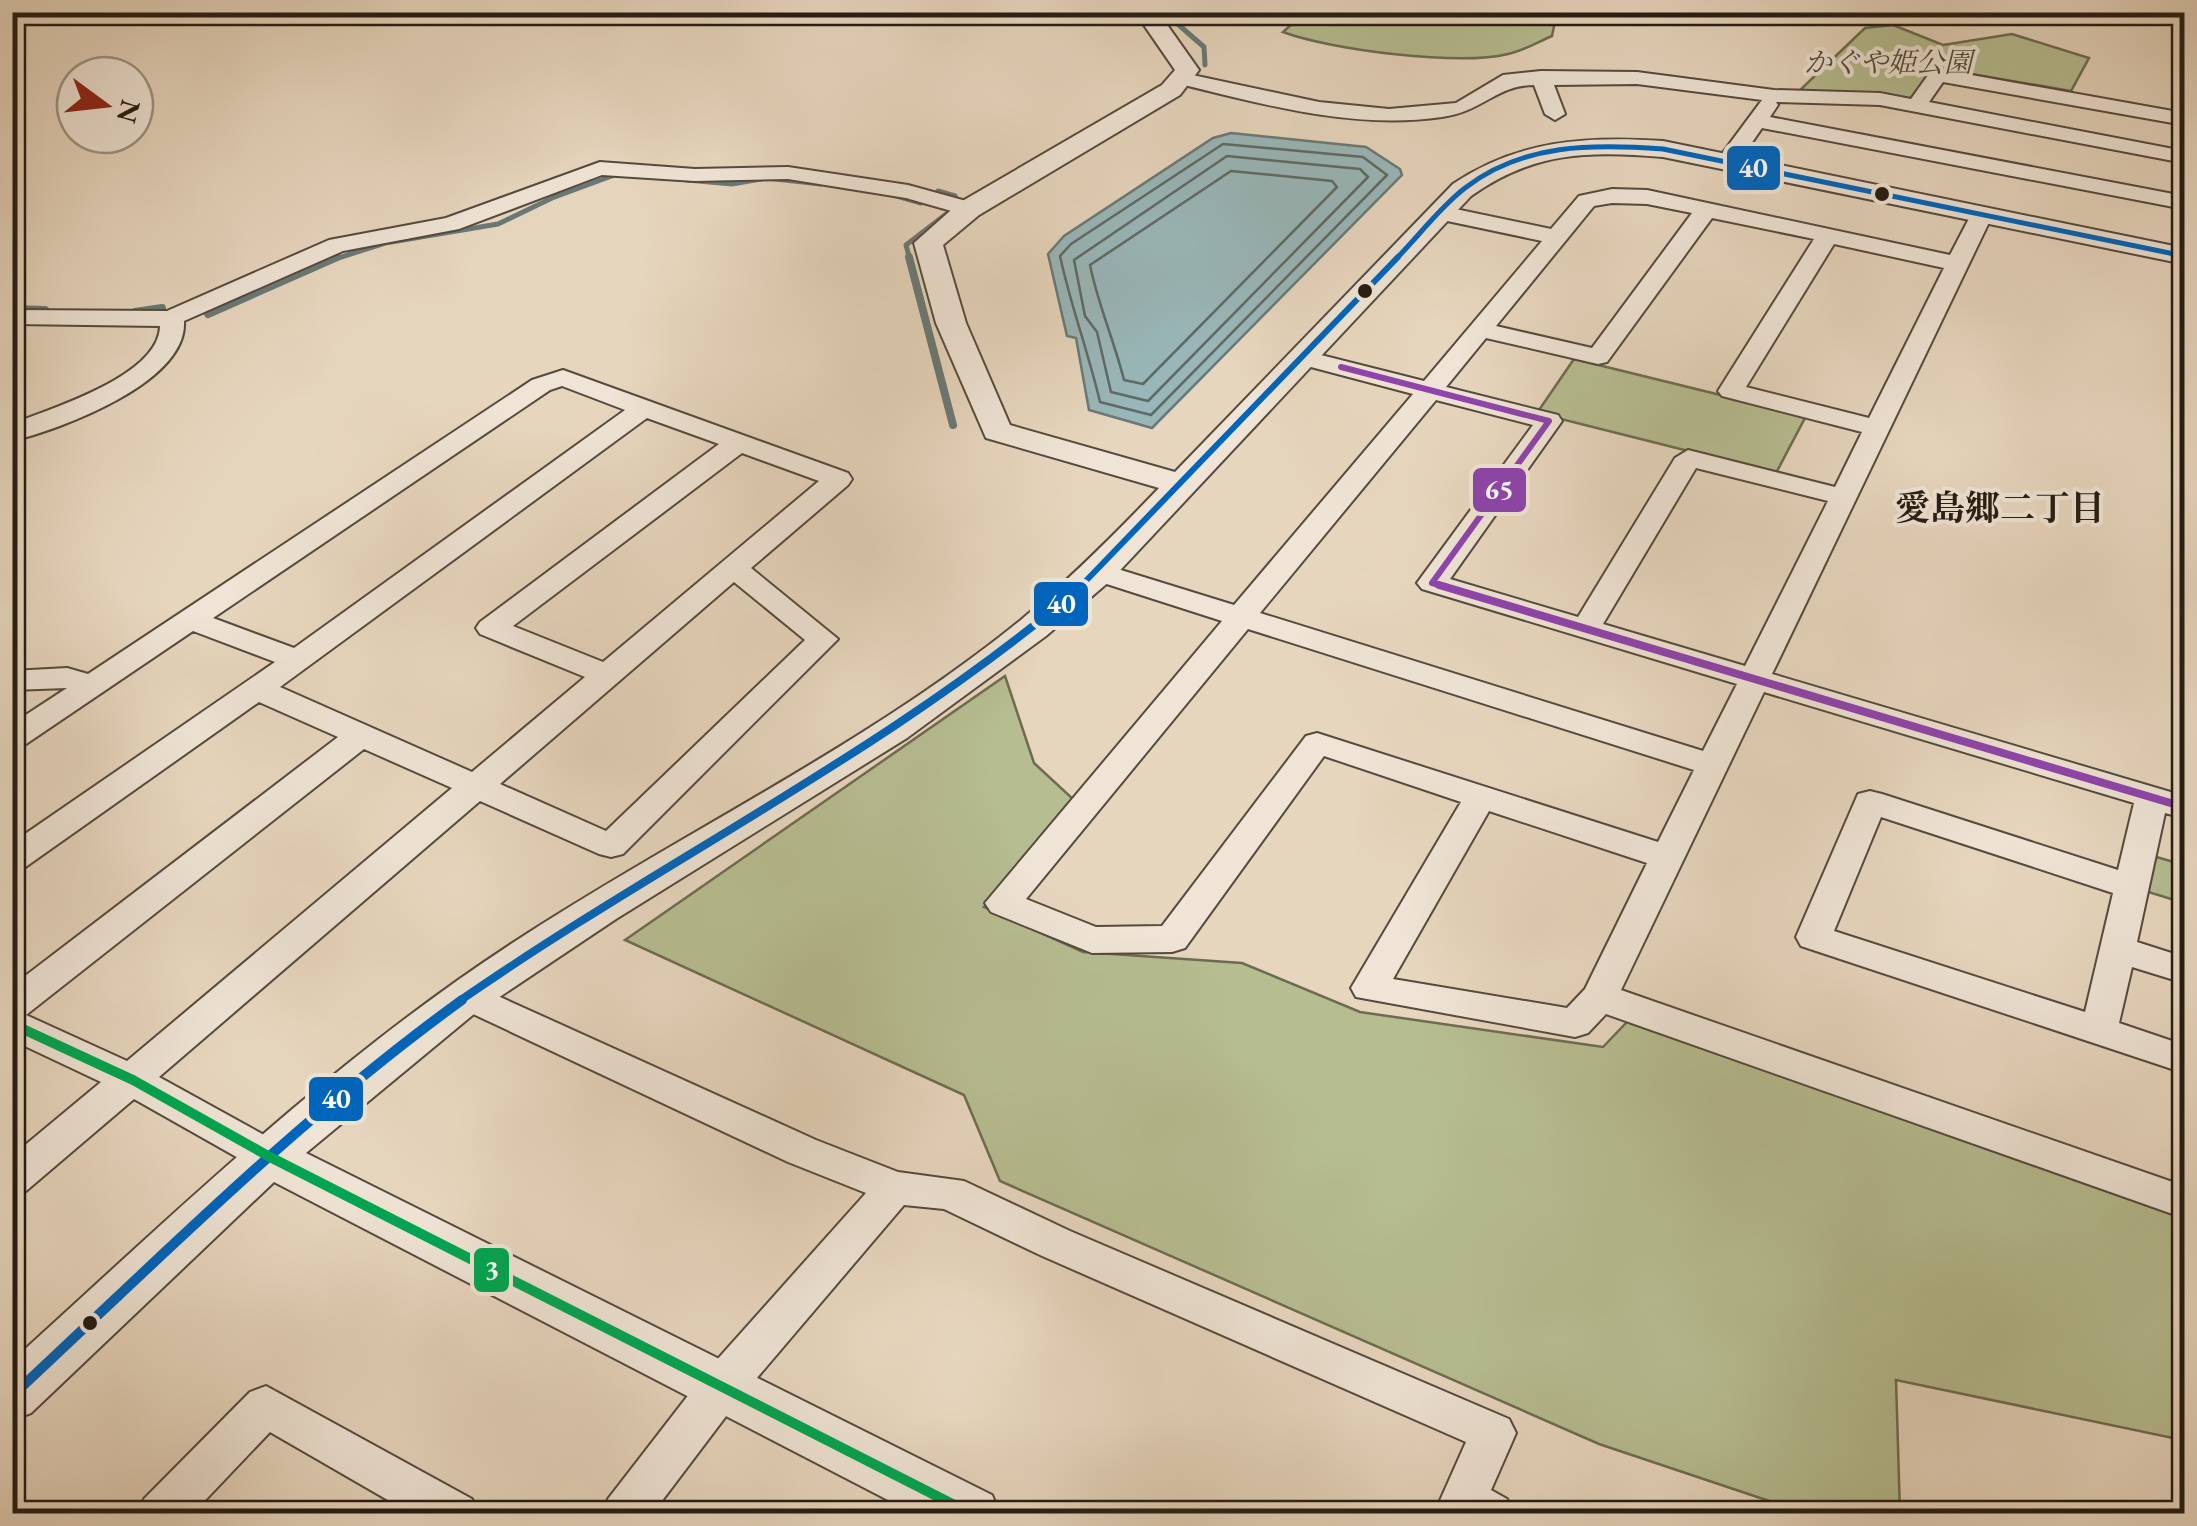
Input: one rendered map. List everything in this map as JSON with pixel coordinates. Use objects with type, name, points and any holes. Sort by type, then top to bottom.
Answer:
[{"type":"street","points":[[1146,12],[1152,28],[1187,70],[1183,79],[1171,90],[969,209],[928,243],[951,323],[997,431],[1180,484]]},
{"type":"street","points":[[1916,106],[1938,75],[2184,119]]},
{"type":"street","points":[[1183,79],[1280,101],[1400,118],[1474,104],[1500,83],[1541,77],[1637,78],[1774,96],[1880,99],[2184,157]]},
{"type":"street","points":[[1541,77],[1554,114]]},
{"type":"street","points":[[1727,162],[1760,121],[1774,96]]},
{"type":"street","points":[[1760,121],[2184,203]]},
{"type":"street","points":[[12,1396],[270,1157],[405,1043],[527,954],[836,769],[1014,645],[1098,572],[1301,357],[1489,169],[1524,154],[1563,147],[1610,145],[1662,150],[2184,256]]},
{"type":"street","points":[[12,317],[135,321],[172,318],[337,245],[451,224],[600,168],[806,175],[908,192],[969,209]]},
{"type":"street","points":[[1666,856],[1317,743],[1172,939],[1092,940],[1002,903],[1587,201],[1647,197],[1960,264]]},
{"type":"street","points":[[1482,330],[1598,357],[1706,210]]},
{"type":"street","points":[[1441,213],[1555,237]]},
{"type":"street","points":[[1482,795],[1369,988],[1575,1023],[1599,997],[1982,214]]},
{"type":"street","points":[[1827,236],[1730,391],[1879,428]]},
{"type":"street","points":[[12,432],[79,406],[145,369],[169,347],[174,333],[172,318]]},
{"type":"street","points":[[1301,357],[1549,421],[1432,583],[2168,802],[2131,886],[2099,1031]]},
{"type":"street","points":[[12,738],[541,385],[563,378],[838,479],[12,1180]]},
{"type":"street","points":[[12,860],[256,690],[644,408]]},
{"type":"street","points":[[608,676],[491,628],[738,444]]},
{"type":"street","points":[[1586,628],[1688,458],[1844,496]]},
{"type":"street","points":[[256,690],[611,846],[823,639],[734,568]]},
{"type":"street","points":[[1098,572],[1712,765]]},
{"type":"street","points":[[190,620],[296,659]]},
{"type":"street","points":[[12,680],[67,677],[91,685]]},
{"type":"street","points":[[12,1006],[360,736]]},
{"type":"street","points":[[2131,886],[1870,802],[1814,937],[2184,1059]]},
{"type":"street","points":[[2118,949],[2184,970]]},
{"type":"street","points":[[469,996],[802,1152],[894,1188],[950,1193],[1054,1243],[1493,1433],[1470,1509]]},
{"type":"street","points":[[1599,997],[2184,1202]]},
{"type":"street","points":[[12,1024],[132,1080],[270,1157],[723,1384],[972,1514]]},
{"type":"street","points":[[624,1514],[723,1384],[894,1188]]},
{"type":"street","points":[[160,1514],[266,1406],[456,1514]]},
{"type":"green space","points":[[1304,13],[1530,13],[1541,15],[1554,26],[1552,36],[1508,54],[1428,57],[1332,45],[1283,32]]},
{"type":"green space","name":"かぐや姫公園","points":[[1893,25],[1943,45],[2012,34],[2089,58],[2071,91],[1937,68],[1912,99],[1903,101],[1798,92],[1865,28]]},
{"type":"green space","points":[[1574,359],[1806,416],[1776,473],[1537,413]]},
{"type":"green space","points":[[1005,676],[1034,763],[1073,799],[984,907],[1083,952],[1242,963],[1360,1012],[1603,1047],[1627,1022],[2184,1218],[2184,1481],[2173,1438],[1896,1380],[1900,1513],[1805,1513],[1599,1444],[1000,1181],[964,1095],[625,940]]},
{"type":"green space","points":[[2153,856],[2184,865],[2184,903],[2145,891]]},
{"type":"water","points":[[1231,133],[1366,147],[1400,169],[1402,175],[1152,428],[1089,410],[1076,338],[1067,336],[1048,254],[1064,236],[1213,138]]},
{"type":"waterway","points":[[1164,12],[1204,47],[1205,65]]},
{"type":"waterway","points":[[332,260],[385,243],[498,224],[552,198],[617,174]]},
{"type":"waterway","points":[[687,180],[732,184],[766,178],[821,184]]},
{"type":"waterway","points":[[938,191],[955,196]]},
{"type":"waterway","points":[[890,194],[921,203]]},
{"type":"waterway","points":[[910,260],[906,245],[945,215]]},
{"type":"waterway","points":[[208,314],[337,257]]},
{"type":"waterway","points":[[909,257],[953,425]]},
{"type":"waterway","points":[[135,312],[162,308]]},
{"type":"waterway","points":[[12,309],[45,310]]},
{"type":"transit line","name":"40","points":[[12,1396],[261,1164],[391,1053],[458,1002],[601,908],[894,729],[1033,628],[1098,572],[1462,190],[1485,174],[1509,162],[1557,149],[1663,149],[2184,256]]},
{"type":"transit line","name":"65","points":[[1341,367],[1549,421],[1432,583],[2184,807]]},
{"type":"transit line","name":"3","points":[[12,1024],[133,1080],[270,1157],[972,1514]]},
{"type":"district","name":"愛島郷二丁目","points":[[2000,508]]}]
